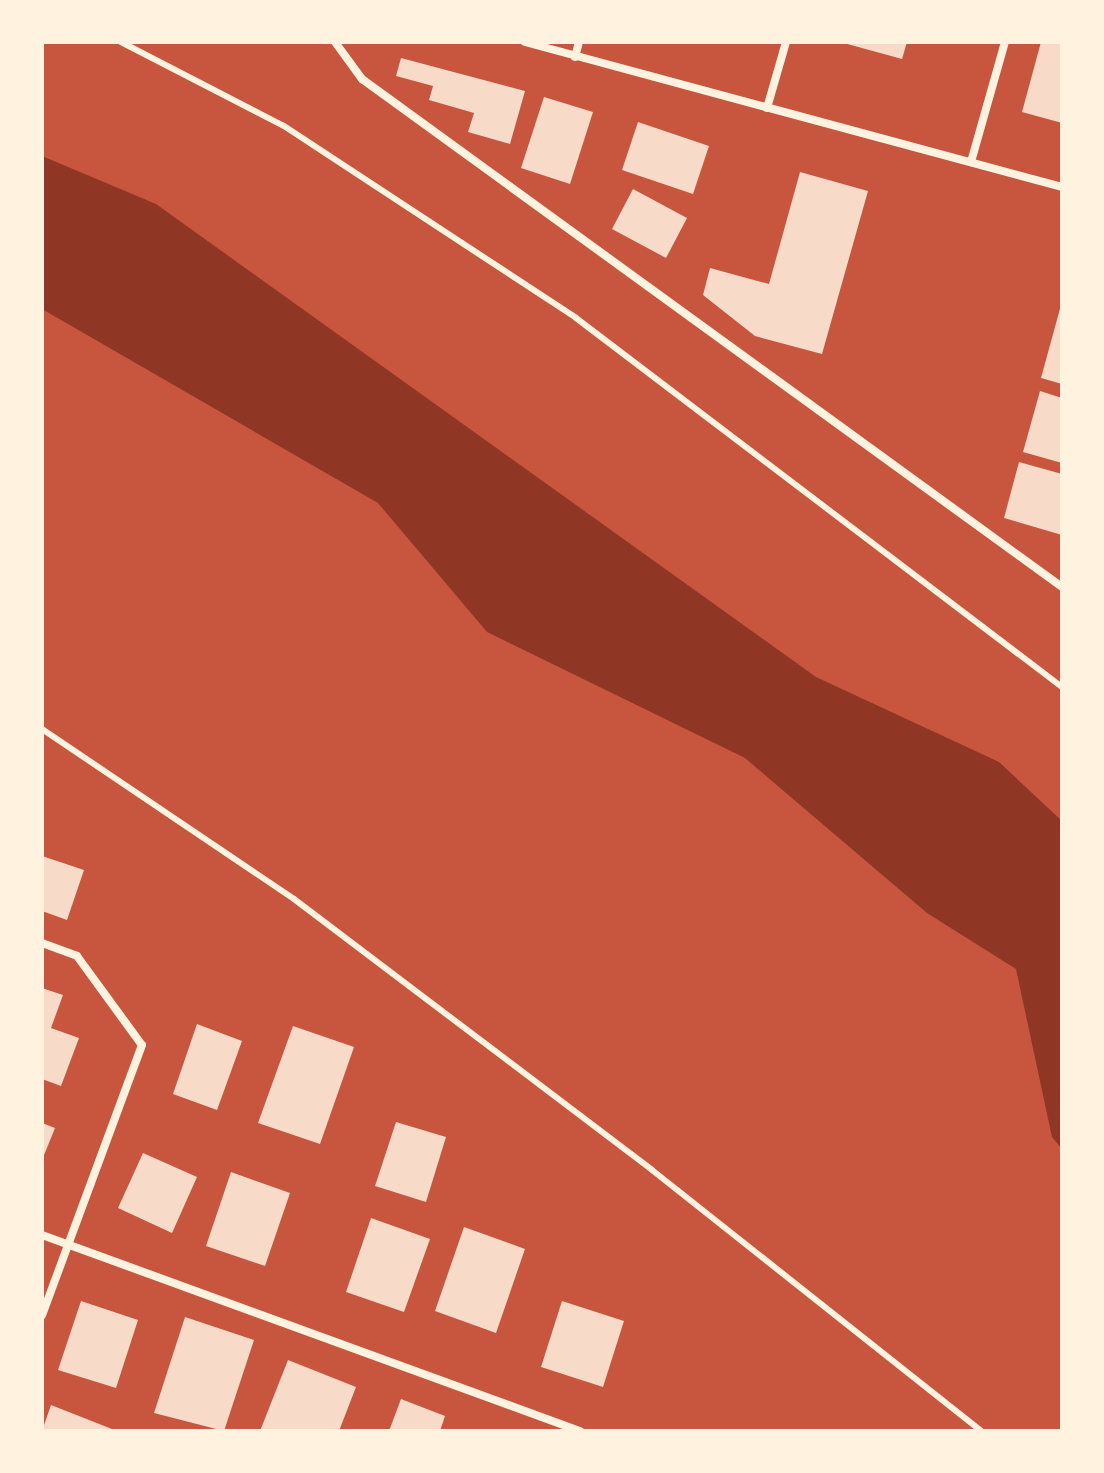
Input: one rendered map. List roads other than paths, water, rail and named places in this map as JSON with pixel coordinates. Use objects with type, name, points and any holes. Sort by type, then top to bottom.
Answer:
[{"type":"street","points":[[335,42],[362,79],[1062,587]]},
{"type":"street","points":[[525,42],[1062,187]]},
{"type":"street","points":[[575,57],[579,42]]},
{"type":"street","points":[[767,108],[786,42]]},
{"type":"street","points":[[971,162],[1005,42]]},
{"type":"street","points":[[42,943],[77,956],[142,1045],[42,1315]]},
{"type":"street","points":[[42,1235],[580,1431]]},
{"type":"lane","points":[[121,42],[284,126],[576,318],[1062,687]]},
{"type":"lane","points":[[42,729],[294,899],[652,1170],[981,1431]]}]
